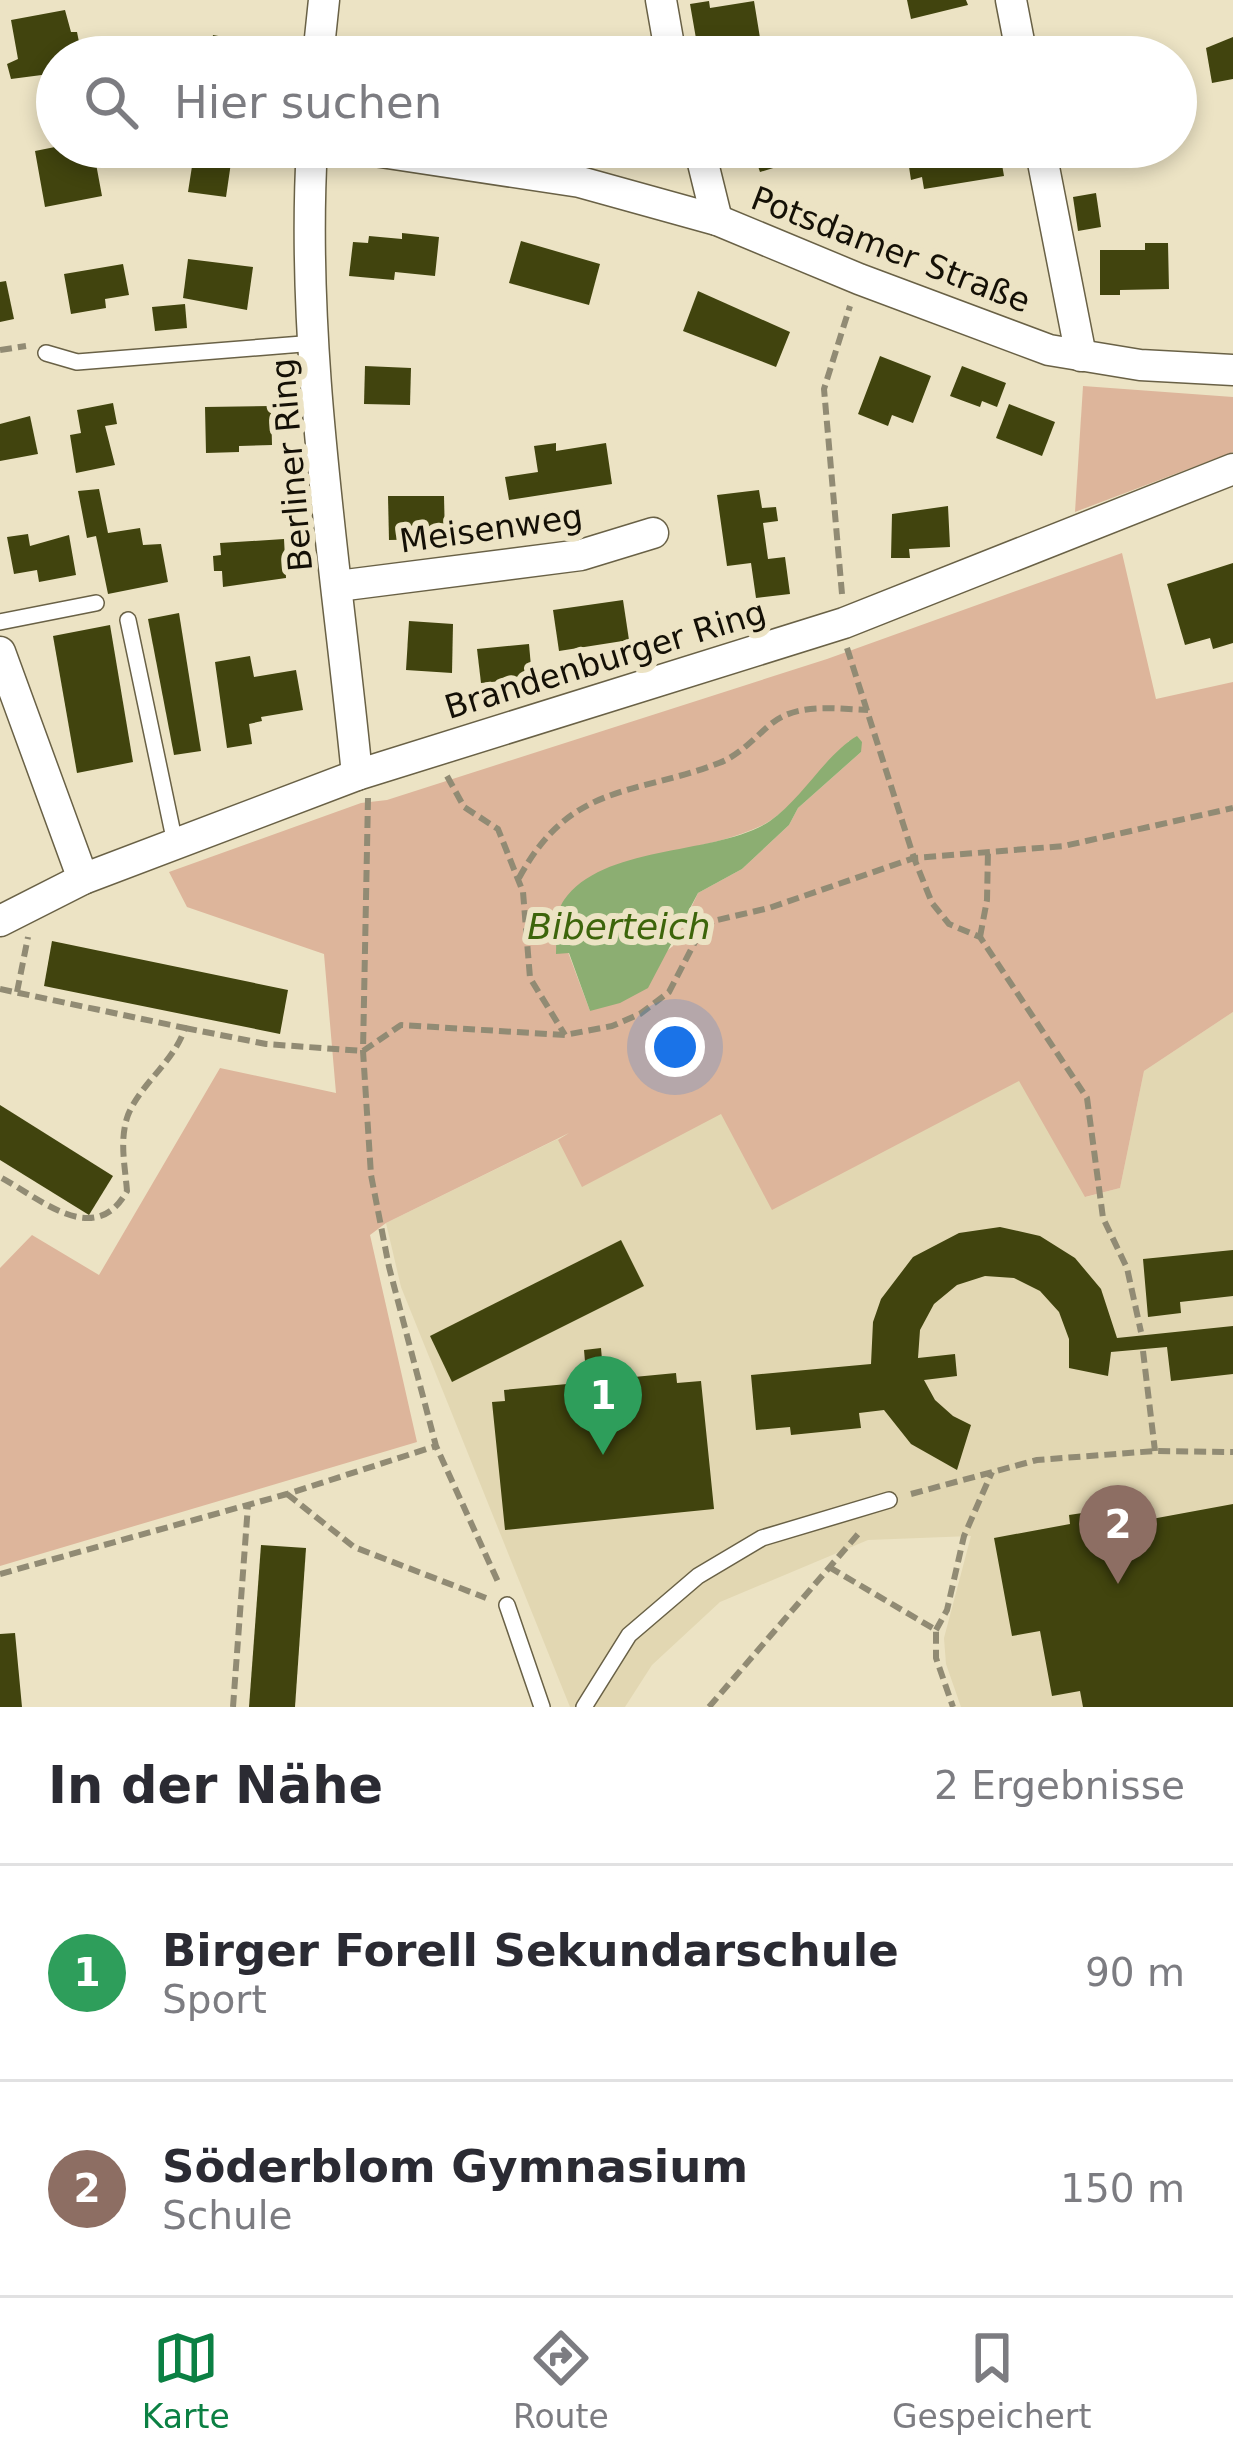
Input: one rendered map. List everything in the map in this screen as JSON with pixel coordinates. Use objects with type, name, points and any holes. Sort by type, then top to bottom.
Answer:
[{"type":"street","points":[[320,36],[324,0]]},
{"type":"street","points":[[661,0],[667,36]]},
{"type":"street","points":[[1011,0],[1018,36]]},
{"type":"street","name":"Berliner Ring","points":[[311,168],[315,343],[357,775]]},
{"type":"street","name":"Potsdamer Straße","points":[[490,168],[580,182],[717,220],[859,280],[1049,350],[1140,365],[1233,370]]},
{"type":"street","points":[[704,168],[717,220]]},
{"type":"street","points":[[1044,168],[1081,356]]},
{"type":"street","name":"Brandenburger Ring","points":[[15,924],[83,879],[357,775],[844,623],[1233,469]]},
{"type":"street","name":"Meisenweg","points":[[338,586],[580,555],[653,533]]},
{"type":"street","points":[[0,652],[83,879]]},
{"type":"lane","points":[[46,353],[77,362],[315,343]]},
{"type":"lane","points":[[0,622],[96,603]]},
{"type":"lane","points":[[128,620],[175,843]]},
{"type":"lane","points":[[584,1707],[629,1635],[698,1576],[761,1538],[889,1500]]},
{"type":"lane","points":[[507,1605],[542,1707]]},
{"type":"path","points":[[859,280],[824,388],[845,643],[932,903],[949,924],[980,937],[1087,1098],[1102,1218],[1127,1268],[1142,1332]]},
{"type":"path","points":[[519,878],[553,830],[580,808],[634,785],[723,762],[790,712],[868,710]]},
{"type":"path","points":[[434,749],[464,807],[498,829],[519,878],[530,978],[565,1035]]},
{"type":"path","points":[[357,775],[370,802],[363,1051],[371,1175],[388,1267],[436,1446],[507,1605]]},
{"type":"path","points":[[0,989],[266,1044],[363,1051],[401,1025],[565,1035],[612,1026],[640,1014],[669,992],[696,940],[713,921],[769,908],[914,858],[1064,846],[1233,808]]},
{"type":"path","points":[[980,937],[988,851]]},
{"type":"path","points":[[15,924],[17,992]]},
{"type":"path","points":[[0,1177],[74,1218],[108,1215],[127,1191],[122,1142],[129,1112],[178,1047],[185,1028]]},
{"type":"path","points":[[1143,1351],[1155,1451]]},
{"type":"path","points":[[0,1574],[287,1494],[436,1446]]},
{"type":"path","points":[[709,1707],[889,1500],[1037,1460],[1155,1451],[1233,1452]]},
{"type":"path","points":[[952,1707],[936,1658],[936,1630],[953,1587],[964,1536],[992,1472]]},
{"type":"path","points":[[287,1494],[354,1547],[454,1589],[507,1605]]},
{"type":"path","points":[[233,1707],[248,1505]]},
{"type":"path","points":[[829,1567],[936,1630]]},
{"type":"shaded area","points":[[1083,386],[1233,397],[1233,452],[1075,512]]},
{"type":"shaded area","points":[[1122,553],[1156,699],[1233,682],[1233,1012],[1144,1071],[1120,1188],[1085,1197],[1019,1081],[772,1210],[721,1114],[582,1187],[558,1140],[569,1133],[370,1235],[417,1442],[0,1566],[0,1268],[32,1235],[99,1275],[220,1068],[336,1093],[324,954],[187,907],[169,872],[361,803],[387,800],[827,659]],"holes":[[[849,741],[861,752],[798,808],[789,825],[742,869],[698,893],[673,946],[590,1011],[568,952],[594,877],[763,825],[797,799]]]},
{"type":"shaded area","points":[[946,949],[1086,1197],[1120,1188],[1144,1071],[1233,1012],[1233,1707],[961,1707],[946,1664],[944,1638],[971,1536],[868,1540],[720,1602],[652,1665],[625,1707],[570,1707],[401,1287],[386,1223]]},
{"type":"water","name":"Biberteich","points":[[857,736],[861,752],[798,808],[789,825],[742,869],[698,893],[648,988],[620,1003],[590,1011],[569,953],[556,954],[557,919],[564,900],[582,882],[606,869],[721,840],[770,821]]},
{"type":"building","points":[[907,0],[966,0],[968,5],[911,19]]},
{"type":"building","points":[[709,1],[710,8],[754,1],[760,36],[696,36],[690,4]]},
{"type":"building","points":[[65,10],[71,32],[78,36],[36,36],[36,76],[11,79],[7,64],[18,59],[11,20]]},
{"type":"building","points":[[1233,37],[1233,79],[1212,83],[1206,48]]},
{"type":"building","points":[[38,168],[97,168],[102,196],[45,207]]},
{"type":"building","points":[[192,168],[230,168],[226,197],[188,192]]},
{"type":"building","points":[[909,168],[1003,168],[1004,176],[924,189],[922,177],[911,180]]},
{"type":"building","points":[[1096,193],[1101,227],[1078,231],[1073,197]]},
{"type":"building","points":[[402,233],[439,237],[435,276],[395,272],[394,280],[349,276],[353,242],[368,243],[369,236],[402,239]]},
{"type":"building","points":[[521,241],[600,264],[589,305],[509,283]]},
{"type":"building","points":[[1145,243],[1168,243],[1169,289],[1100,295],[1100,250],[1145,250]]},
{"type":"building","points":[[188,259],[253,267],[247,310],[183,298]]},
{"type":"building","points":[[123,264],[129,295],[105,299],[106,308],[71,314],[64,274]]},
{"type":"building","points":[[6,281],[14,319],[0,322],[0,282]]},
{"type":"building","points":[[698,291],[790,332],[776,367],[683,331]]},
{"type":"building","points":[[185,304],[187,328],[155,331],[152,307]]},
{"type":"building","points":[[880,356],[931,376],[913,423],[892,415],[888,426],[858,414]]},
{"type":"building","points":[[365,366],[411,368],[410,405],[364,404]]},
{"type":"building","points":[[962,366],[1006,383],[997,407],[982,401],[980,407],[950,396]]},
{"type":"building","points":[[113,403],[117,424],[105,426],[115,465],[76,473],[70,435],[81,433],[77,410]]},
{"type":"building","points":[[1009,404],[1055,422],[1042,456],[996,438]]},
{"type":"building","points":[[271,406],[272,445],[206,453],[205,407]]},
{"type":"building","points":[[30,416],[38,454],[0,461],[0,424]]},
{"type":"building","points":[[556,443],[556,451],[606,443],[612,484],[509,500],[505,477],[538,472],[534,446]]},
{"type":"building","points":[[99,489],[108,533],[140,528],[143,545],[161,544],[168,582],[108,594],[96,536],[87,538],[78,491]]},
{"type":"building","points":[[759,490],[762,508],[776,507],[778,521],[763,523],[768,559],[785,557],[790,594],[756,598],[751,563],[727,566],[717,495]]},
{"type":"building","points":[[388,496],[444,496],[445,539],[389,540]]},
{"type":"building","points":[[948,506],[950,547],[909,549],[910,558],[891,558],[892,514]]},
{"type":"building","points":[[28,534],[30,546],[69,535],[76,575],[39,582],[37,570],[14,574],[7,537]]},
{"type":"building","points":[[284,539],[286,578],[223,587],[222,571],[214,571],[213,556],[221,555],[220,543]]},
{"type":"building","points":[[1233,563],[1233,643],[1213,649],[1210,638],[1185,645],[1167,584]]},
{"type":"building","points":[[623,600],[629,640],[559,651],[553,610]]},
{"type":"building","points":[[179,613],[201,751],[174,755],[148,619]]},
{"type":"building","points":[[409,621],[453,624],[452,673],[406,670]]},
{"type":"building","points":[[110,625],[133,762],[77,773],[53,636]]},
{"type":"building","points":[[529,644],[532,678],[481,683],[477,649]]},
{"type":"building","points":[[250,656],[254,677],[296,670],[303,710],[261,717],[262,721],[249,724],[252,744],[227,748],[215,662]]},
{"type":"building","points":[[52,941],[288,990],[280,1034],[44,986]]},
{"type":"building","points":[[0,1105],[113,1176],[89,1215],[0,1160]]},
{"type":"building","points":[[1000,1227],[1040,1236],[1075,1258],[1101,1289],[1117,1338],[1233,1326],[1233,1374],[1171,1381],[1167,1347],[1111,1352],[1108,1376],[1069,1368],[1069,1339],[1059,1312],[1040,1291],[1014,1278],[985,1276],[957,1285],[934,1304],[920,1330],[918,1358],[955,1354],[957,1376],[924,1380],[935,1400],[971,1425],[957,1470],[911,1444],[884,1410],[859,1413],[861,1428],[791,1435],[790,1427],[756,1430],[751,1375],[871,1364],[873,1322],[881,1299],[913,1257],[959,1233]]},
{"type":"building","points":[[621,1240],[644,1286],[452,1382],[430,1336]]},
{"type":"building","points":[[1233,1250],[1233,1296],[1180,1302],[1181,1313],[1148,1317],[1143,1259]]},
{"type":"building","points":[[601,1348],[603,1371],[613,1379],[676,1373],[677,1383],[701,1381],[714,1509],[505,1530],[492,1402],[505,1401],[504,1390],[578,1383],[586,1373],[584,1350]]},
{"type":"building","points":[[1233,1504],[1233,1707],[1083,1707],[1080,1691],[1052,1696],[1040,1631],[1012,1636],[994,1538],[1070,1524],[1069,1515],[1089,1512],[1092,1530]]},
{"type":"building","points":[[261,1545],[306,1548],[295,1707],[249,1707]]},
{"type":"building","points":[[15,1633],[22,1707],[0,1707],[0,1634]]},
{"type":"place","name":"Birger Forell Sekundarschule","points":[[603,1455]]},
{"type":"place","name":"Söderblom Gymnasium","points":[[1118,1584]]}]
